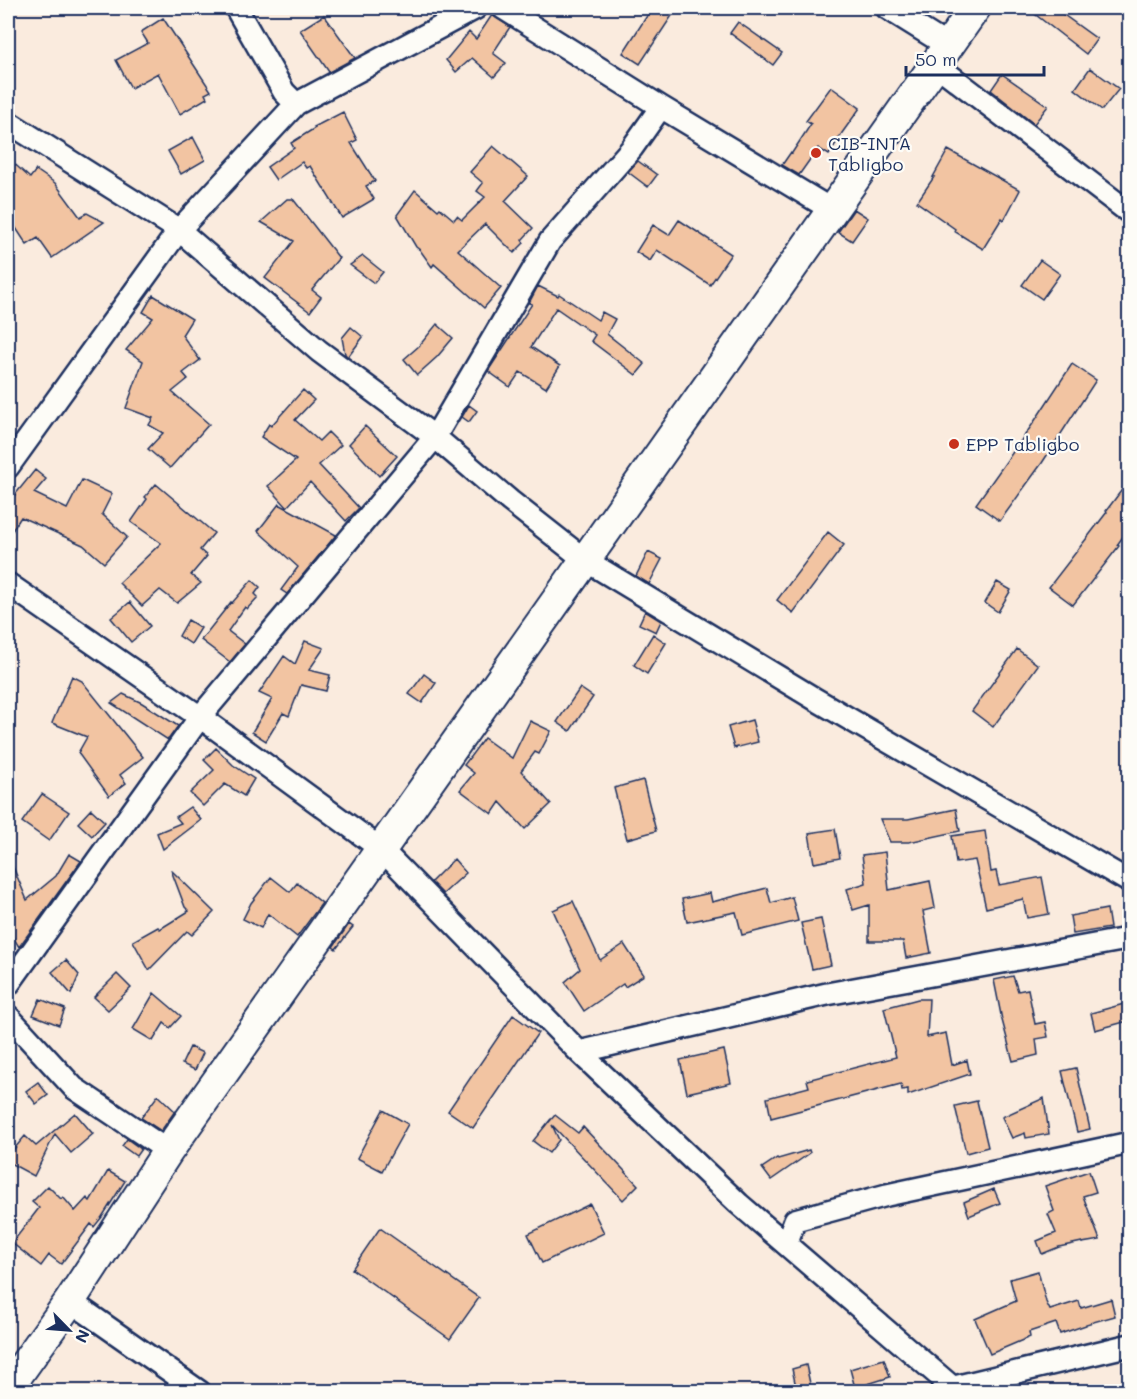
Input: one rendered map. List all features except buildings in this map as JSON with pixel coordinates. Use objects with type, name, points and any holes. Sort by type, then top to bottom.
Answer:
[{"type":"main road","points":[[9,1382],[70,1301],[168,1151],[975,8]]},
{"type":"street","points":[[236,8],[290,98]]},
{"type":"street","points":[[8,467],[179,230],[270,133],[290,98],[476,8]]},
{"type":"street","points":[[503,8],[832,210]]},
{"type":"street","points":[[887,8],[1130,213]]},
{"type":"street","points":[[8,985],[200,717],[435,437],[550,241],[632,148],[661,107]]},
{"type":"street","points":[[8,122],[179,230],[319,351],[435,437],[510,501],[585,560],[815,699],[1130,882]]},
{"type":"street","points":[[8,584],[200,717],[381,849],[579,1052],[739,1204],[949,1390],[1130,1345]]},
{"type":"street","points":[[579,1052],[827,994],[1130,937]]},
{"type":"street","points":[[8,1016],[74,1088],[168,1151]]},
{"type":"street","points":[[786,1244],[795,1220],[887,1195],[1130,1143]]},
{"type":"street","points":[[70,1301],[200,1392]]},
{"type":"place","name":"CIB-INTA Tabligbo","points":[[816,153]]},
{"type":"place","name":"EPP Tabligbo","points":[[954,444]]}]
